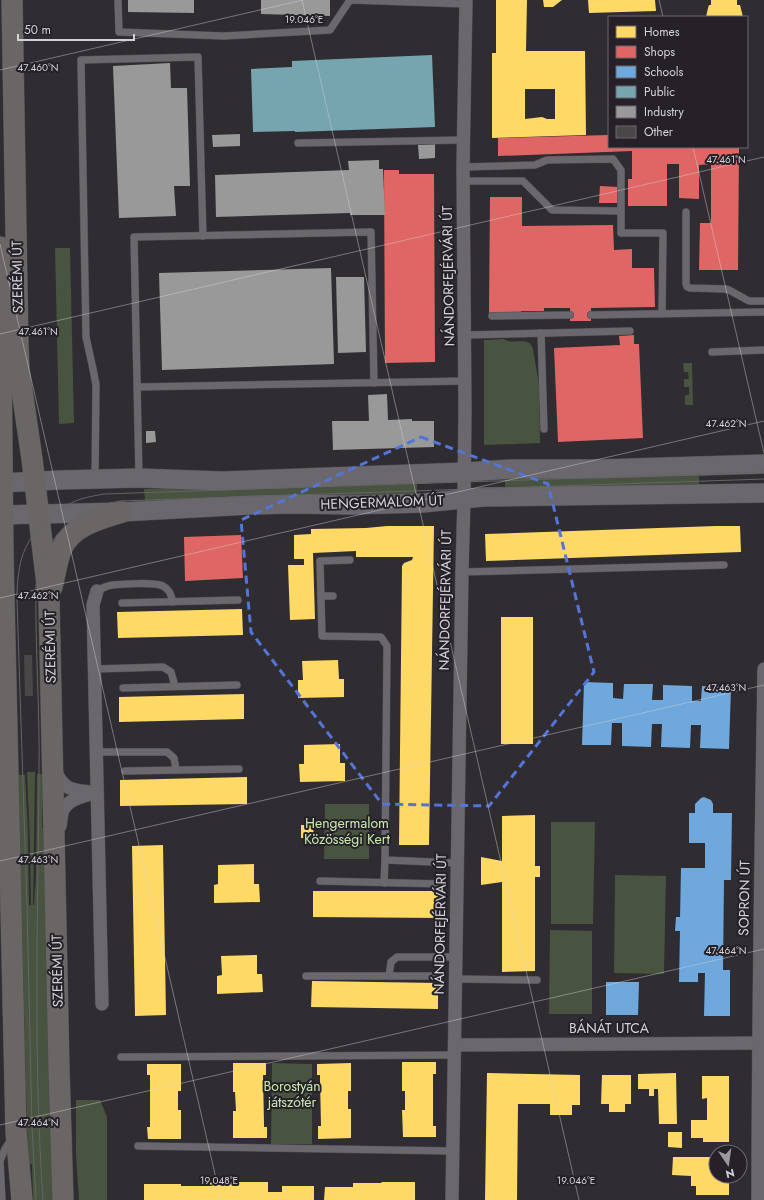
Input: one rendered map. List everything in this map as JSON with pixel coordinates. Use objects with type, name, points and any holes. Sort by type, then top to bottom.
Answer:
[{"type":"main road","name":"SZERÉMI ÚT","points":[[12,0],[19,370],[39,514],[49,602],[60,1127],[63,1200]]},
{"type":"main road","name":"SZERÉMI ÚT","points":[[0,246],[1,515],[16,1131],[22,1200]]},
{"type":"main road","name":"HENGERMALOM ÚT","points":[[1,483],[139,478],[222,481],[512,469],[600,469],[764,464]]},
{"type":"main road","name":"HENGERMALOM ÚT","points":[[1,515],[122,512],[250,505],[423,503],[464,498],[764,492]]},
{"type":"main road","points":[[49,602],[60,553],[69,538],[81,527],[96,520],[122,512]]},
{"type":"street","name":"NÁNDORFEJÉRVÁRI ÚT","points":[[452,1200],[462,572],[465,472],[463,140],[466,2]]},
{"type":"street","points":[[97,591],[93,605],[102,1004]]},
{"type":"street","name":"SOPRON ÚT","points":[[758,1200],[761,1043],[764,669]]},
{"type":"street","points":[[52,762],[59,780],[66,787],[76,790],[97,792]]},
{"type":"street","points":[[54,863],[63,811],[68,803],[97,792]]},
{"type":"street","name":"BÁNÁT UTCA","points":[[455,1050],[761,1043]]},
{"type":"lane","points":[[118,0],[119,32],[224,36],[330,30],[350,0],[466,2]]},
{"type":"lane","points":[[95,479],[96,385],[86,337],[81,60],[198,57],[203,236]]},
{"type":"lane","points":[[298,144],[463,140]]},
{"type":"lane","points":[[463,167],[535,165],[547,160],[612,159],[621,170],[621,233],[663,233],[662,314]]},
{"type":"lane","points":[[463,181],[524,181],[552,210],[621,211]]},
{"type":"lane","points":[[686,212],[686,284],[688,287],[724,289],[749,300],[764,301]]},
{"type":"lane","points":[[139,478],[134,237],[371,232],[374,383]]},
{"type":"lane","points":[[591,315],[764,312]]},
{"type":"lane","points":[[492,316],[570,315]]},
{"type":"lane","points":[[465,335],[630,331]]},
{"type":"lane","points":[[541,333],[544,429]]},
{"type":"lane","points":[[712,352],[764,350]]},
{"type":"lane","points":[[138,387],[465,381]]},
{"type":"lane","points":[[350,560],[320,561],[322,636],[381,637],[387,646],[384,883]]},
{"type":"lane","points":[[462,572],[724,565]]},
{"type":"lane","points":[[97,591],[112,585],[153,584],[163,586],[170,592],[173,602]]},
{"type":"lane","points":[[321,596],[333,596]]},
{"type":"lane","points":[[122,603],[238,600]]},
{"type":"lane","points":[[94,669],[163,667],[171,672],[174,686]]},
{"type":"lane","points":[[123,688],[237,685]]},
{"type":"lane","points":[[96,752],[167,752],[174,758],[176,770]]},
{"type":"lane","points":[[125,771],[239,769]]},
{"type":"lane","points":[[385,860],[457,863]]},
{"type":"lane","points":[[320,881],[442,884]]},
{"type":"lane","points":[[389,976],[391,962],[397,957],[456,957]]},
{"type":"lane","points":[[306,976],[435,976]]},
{"type":"lane","points":[[456,979],[537,980]]},
{"type":"lane","points":[[121,1057],[455,1050]]},
{"type":"lane","points":[[2,1200],[0,1161],[5,1149],[16,1131]]},
{"type":"lane","points":[[138,1146],[453,1150]]},
{"type":"highlighted area","points":[[421,437],[548,484],[594,672],[489,806],[382,804],[251,632],[241,520]]},
{"type":"green space","points":[[55,248],[70,248],[74,423],[59,424]]},
{"type":"green space","points":[[504,339],[512,342],[528,343],[533,349],[539,385],[540,443],[484,445],[484,340]]},
{"type":"green space","points":[[683,363],[692,363],[693,405],[685,405],[685,395],[689,395],[689,387],[684,387],[684,379],[689,379],[688,372],[684,372]]},
{"type":"green space","points":[[699,471],[699,484],[505,489],[505,479]]},
{"type":"green space","points":[[417,482],[417,494],[145,502],[144,489]]},
{"type":"green space","points":[[27,772],[35,772],[33,905],[36,877],[37,774],[43,774],[42,828],[44,828],[53,1200],[33,1200],[32,1164],[29,1164],[18,775],[25,775],[28,832],[29,905],[31,905]]},
{"type":"green space","name":"Hengermalom Közösségi Kert","points":[[325,804],[369,804],[369,859],[324,859]]},
{"type":"green space","points":[[551,822],[595,822],[593,924],[551,924]]},
{"type":"green space","points":[[615,875],[666,876],[664,974],[614,973]]},
{"type":"green space","points":[[550,930],[592,931],[592,1014],[549,1014]]},
{"type":"green space","name":"Borostyán játszótér","points":[[272,1063],[312,1064],[312,1144],[271,1144]]},
{"type":"green space","points":[[76,1100],[100,1100],[107,1117],[107,1200],[79,1200],[76,1155]]},
{"type":"building: Homes","points":[[496,0],[527,0],[526,51],[585,51],[586,135],[492,138],[492,53],[496,53]],"holes":[[[525,89],[555,89],[555,119],[547,119],[542,117],[525,119]]]},
{"type":"building: Homes","points":[[543,0],[562,0],[553,7],[544,7]]},
{"type":"building: Homes","points":[[588,0],[655,0],[656,11],[589,13]]},
{"type":"building: Homes","points":[[711,0],[737,0],[737,5],[740,5],[743,16],[706,16],[709,5],[711,5]]},
{"type":"building: Homes","points":[[434,526],[429,845],[399,845],[402,566],[404,563],[412,560],[413,557],[356,557],[356,551],[313,553],[315,619],[290,620],[288,565],[304,565],[304,559],[294,559],[294,535],[311,534],[311,529]]},
{"type":"building: Homes","points":[[740,526],[741,552],[486,561],[485,534]]},
{"type":"building: Homes","points":[[242,609],[243,635],[118,638],[117,612]]},
{"type":"building: Homes","points":[[501,617],[533,617],[533,744],[501,744]]},
{"type":"building: Homes","points":[[338,660],[339,679],[344,679],[344,697],[298,698],[298,680],[303,680],[302,661]]},
{"type":"building: Homes","points":[[244,694],[244,719],[119,722],[119,697]]},
{"type":"building: Homes","points":[[340,744],[340,763],[345,763],[345,781],[300,782],[299,764],[304,764],[304,745]]},
{"type":"building: Homes","points":[[247,777],[247,804],[120,806],[120,780]]},
{"type":"building: Homes","points":[[535,815],[535,866],[540,866],[540,877],[535,877],[535,971],[502,972],[502,882],[481,885],[481,857],[502,861],[502,816]]},
{"type":"building: Homes","points":[[301,825],[313,825],[314,838],[301,838]]},
{"type":"building: Homes","points":[[163,845],[166,1015],[135,1016],[132,846]]},
{"type":"building: Homes","points":[[254,864],[254,884],[259,884],[260,902],[214,903],[214,885],[218,884],[218,865]]},
{"type":"building: Homes","points":[[313,891],[440,891],[440,918],[313,917]]},
{"type":"building: Homes","points":[[257,955],[257,974],[262,974],[263,992],[217,994],[217,976],[222,975],[221,956]]},
{"type":"building: Homes","points":[[312,981],[438,983],[438,1009],[311,1007]]},
{"type":"building: Homes","points":[[402,1062],[436,1062],[436,1074],[433,1074],[433,1126],[436,1126],[436,1137],[403,1137],[402,1110],[405,1110],[405,1091],[402,1091]]},
{"type":"building: Homes","points":[[233,1063],[266,1063],[266,1075],[263,1075],[264,1127],[267,1127],[267,1138],[233,1138],[233,1111],[236,1111],[235,1092],[233,1092]]},
{"type":"building: Homes","points":[[351,1063],[351,1091],[348,1091],[348,1109],[351,1109],[351,1138],[318,1139],[318,1126],[321,1126],[320,1075],[317,1075],[317,1064]]},
{"type":"building: Homes","points":[[147,1064],[181,1064],[181,1091],[178,1091],[178,1110],[181,1110],[181,1139],[148,1139],[147,1127],[150,1127],[150,1075],[147,1075]]},
{"type":"building: Homes","points":[[487,1073],[580,1075],[580,1105],[572,1105],[572,1115],[550,1115],[550,1104],[518,1104],[517,1200],[485,1200]]},
{"type":"building: Homes","points":[[676,1073],[677,1124],[659,1124],[658,1089],[654,1089],[654,1096],[649,1096],[649,1089],[638,1089],[638,1074]]},
{"type":"building: Homes","points":[[602,1075],[631,1075],[631,1104],[625,1104],[625,1112],[609,1112],[609,1104],[601,1104]]},
{"type":"building: Homes","points":[[702,1076],[729,1076],[729,1142],[703,1142],[703,1138],[691,1138],[691,1120],[707,1120],[707,1098],[702,1099]]},
{"type":"building: Homes","points":[[668,1132],[682,1132],[682,1148],[668,1147]]},
{"type":"building: Homes","points":[[673,1157],[708,1157],[708,1184],[729,1184],[729,1195],[696,1195],[696,1186],[691,1186],[691,1176],[672,1175]]},
{"type":"building: Homes","points":[[210,1182],[268,1182],[268,1192],[282,1192],[282,1186],[314,1186],[314,1200],[144,1200],[144,1184],[210,1186]]},
{"type":"building: Homes","points":[[415,1182],[415,1200],[324,1200],[325,1187],[353,1187],[353,1183]]},
{"type":"building: Shops","points":[[608,135],[608,148],[739,148],[738,270],[699,270],[700,223],[711,223],[711,164],[699,165],[699,199],[679,198],[679,164],[667,164],[667,206],[628,206],[628,179],[632,179],[632,151],[498,156],[498,138]]},
{"type":"building: Shops","points":[[384,170],[399,170],[399,174],[434,174],[435,362],[385,363]]},
{"type":"building: Shops","points":[[600,186],[618,187],[618,203],[599,203]]},
{"type":"building: Shops","points":[[490,197],[522,197],[522,226],[613,225],[614,250],[632,249],[632,268],[654,268],[655,307],[591,308],[591,321],[570,321],[570,308],[544,308],[544,311],[521,311],[521,313],[489,313]]},
{"type":"building: Shops","points":[[634,335],[634,344],[639,344],[643,438],[558,442],[554,348],[620,345],[619,336]]},
{"type":"building: Shops","points":[[241,535],[243,578],[185,581],[184,537]]},
{"type":"building: Schools","points":[[584,682],[613,683],[613,698],[623,699],[624,684],[653,684],[652,700],[663,700],[663,685],[692,686],[692,701],[701,701],[702,686],[731,687],[729,749],[700,748],[701,725],[691,725],[690,748],[661,747],[662,724],[652,724],[651,747],[622,746],[622,723],[612,723],[611,745],[582,745]]},
{"type":"building: Schools","points":[[704,797],[711,800],[713,804],[713,813],[732,813],[731,880],[724,880],[723,970],[730,970],[730,1016],[704,1016],[705,973],[698,973],[698,982],[679,982],[680,931],[675,931],[676,917],[680,917],[681,868],[705,868],[705,843],[689,843],[689,813],[695,813],[695,804]]},
{"type":"building: Schools","points":[[606,982],[639,982],[638,1015],[606,1015]]},
{"type":"building: Public","points":[[432,55],[435,127],[253,132],[251,69],[292,67],[292,61]]},
{"type":"building: Industry","points":[[128,0],[194,0],[194,13],[128,12]]},
{"type":"building: Industry","points":[[261,0],[330,0],[330,16],[261,14]]},
{"type":"building: Industry","points":[[170,63],[171,88],[187,88],[190,186],[174,186],[176,216],[119,218],[113,66]]},
{"type":"building: Industry","points":[[240,134],[240,146],[213,147],[212,135]]},
{"type":"building: Industry","points":[[435,144],[435,158],[419,159],[418,145]]},
{"type":"building: Industry","points":[[379,160],[379,169],[383,169],[385,215],[350,215],[350,213],[216,217],[215,175],[349,170],[348,161]]},
{"type":"building: Industry","points":[[331,268],[334,364],[162,370],[159,273]]},
{"type":"building: Industry","points":[[336,277],[364,277],[366,352],[338,353]]},
{"type":"building: Industry","points":[[387,394],[388,420],[412,419],[412,421],[434,421],[434,447],[333,450],[332,421],[369,421],[368,395]]},
{"type":"building: Industry","points":[[146,431],[155,431],[156,442],[146,443]]},
{"type":"building: Other","points":[[24,655],[32,655],[33,696],[25,696]]},
{"type":"tram line","points":[[36,1200],[32,1127],[27,905],[17,600],[18,578],[22,557],[30,540],[41,525],[55,512],[71,503],[83,498],[104,494],[764,472]]},
{"type":"tram line","points":[[43,1200],[37,1039],[39,748],[36,586],[38,570],[42,559],[54,538],[78,516],[109,503],[120,501],[764,479]]}]
